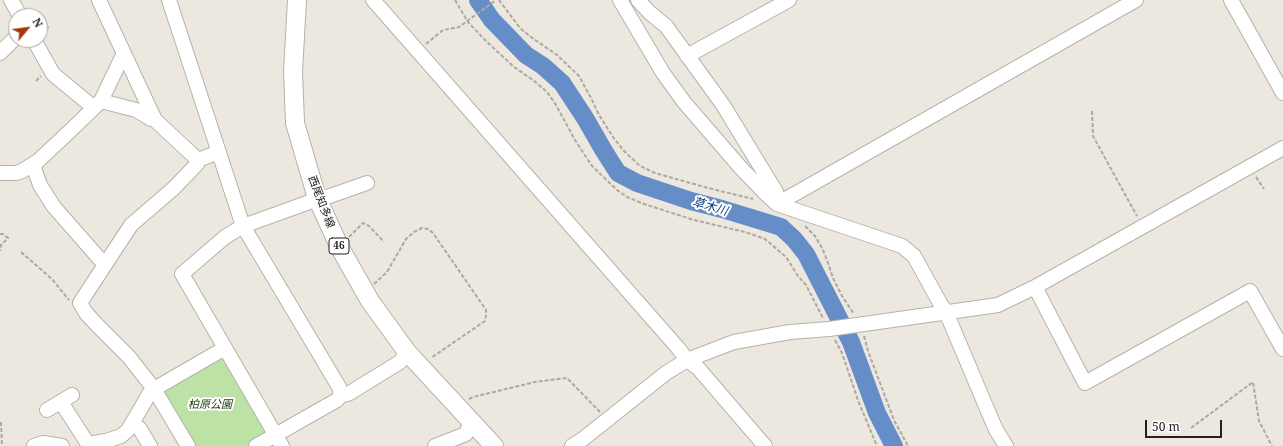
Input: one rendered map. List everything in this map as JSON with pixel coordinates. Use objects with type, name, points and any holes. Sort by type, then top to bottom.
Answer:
[{"type":"main road","name":"西尾知多線","points":[[297,0],[293,72],[295,122],[317,198],[338,244],[364,291],[407,352],[494,446]]},
{"type":"street","points":[[99,0],[155,120],[198,160]]},
{"type":"street","points":[[169,0],[243,226],[339,386],[341,395]]},
{"type":"street","points":[[373,0],[687,360],[698,368],[765,446]]},
{"type":"street","points":[[620,0],[664,73],[684,102],[740,167],[777,204],[902,246],[914,256],[946,312],[996,430],[1006,446]]},
{"type":"street","points":[[638,0],[650,14],[666,26],[723,105],[776,192],[777,204]]},
{"type":"street","points":[[687,56],[789,0]]},
{"type":"street","points":[[777,204],[1136,0]]},
{"type":"street","points":[[1231,0],[1283,93]]},
{"type":"street","points":[[0,53],[8,45]]},
{"type":"street","points":[[38,48],[53,74],[97,104],[136,110],[155,120]]},
{"type":"street","points":[[0,173],[16,173],[33,165],[71,130],[97,104],[124,53]]},
{"type":"street","points":[[572,446],[608,420],[666,373],[687,360],[734,342],[790,332],[832,328],[998,304],[1035,287],[1283,148]]},
{"type":"street","points":[[188,446],[154,389],[125,352],[96,324],[86,313],[80,303],[131,225],[174,188],[197,164],[198,160],[219,152]]},
{"type":"street","points":[[33,165],[40,184],[54,207],[105,265]]},
{"type":"street","points":[[279,440],[182,274],[225,237],[243,226],[317,198],[327,197],[367,183]]},
{"type":"street","points":[[1035,287],[1085,383],[1250,291],[1283,350]]},
{"type":"street","points":[[47,410],[66,399],[82,445],[107,443],[121,436],[128,430],[149,394],[154,389],[225,348]]},
{"type":"street","points":[[256,446],[279,440],[341,395],[348,394],[400,362],[407,352]]},
{"type":"street","points":[[435,446],[466,434],[465,414]]},
{"type":"street","points":[[133,423],[140,429],[150,446]]},
{"type":"street","points":[[34,446],[43,443],[62,446]]},
{"type":"path","points":[[455,0],[468,22],[486,41],[514,67],[547,92],[556,105],[574,140],[592,166],[617,190],[627,197],[644,204],[694,220],[745,232],[766,239],[786,257],[798,276],[806,285],[832,328],[859,403],[877,446]]},
{"type":"path","points":[[418,50],[443,30],[460,27],[498,0],[520,28],[557,55],[579,76],[599,115],[613,137],[624,151],[640,166],[655,173],[753,199]]},
{"type":"path","points":[[1092,111],[1092,128],[1096,144],[1143,227]]},
{"type":"path","points":[[1250,166],[1264,190]]},
{"type":"path","points":[[338,244],[345,240],[363,223],[369,226],[384,242]]},
{"type":"path","points":[[364,291],[377,282],[387,272],[406,239],[414,232],[422,228],[428,229],[433,233],[486,310],[486,315],[484,321],[429,359],[421,368]]},
{"type":"path","points":[[0,234],[3,234],[8,238],[1,245],[0,251]]},
{"type":"path","points":[[21,252],[52,279],[69,300],[80,303]]},
{"type":"path","points":[[465,414],[473,397],[535,382],[566,378],[608,420]]},
{"type":"path","points":[[1191,428],[1253,382],[1259,421],[1272,446]]},
{"type":"path","points":[[1,422],[2,446]]},
{"type":"green space","name":"柏原公園","points":[[221,354],[266,425],[263,438],[251,446],[190,446],[159,390]]},
{"type":"waterway","name":"草木川","points":[[478,0],[492,20],[526,55],[543,66],[562,83],[618,173],[637,183],[691,201],[781,227],[794,239],[806,254],[851,342],[877,413],[894,446]]}]
